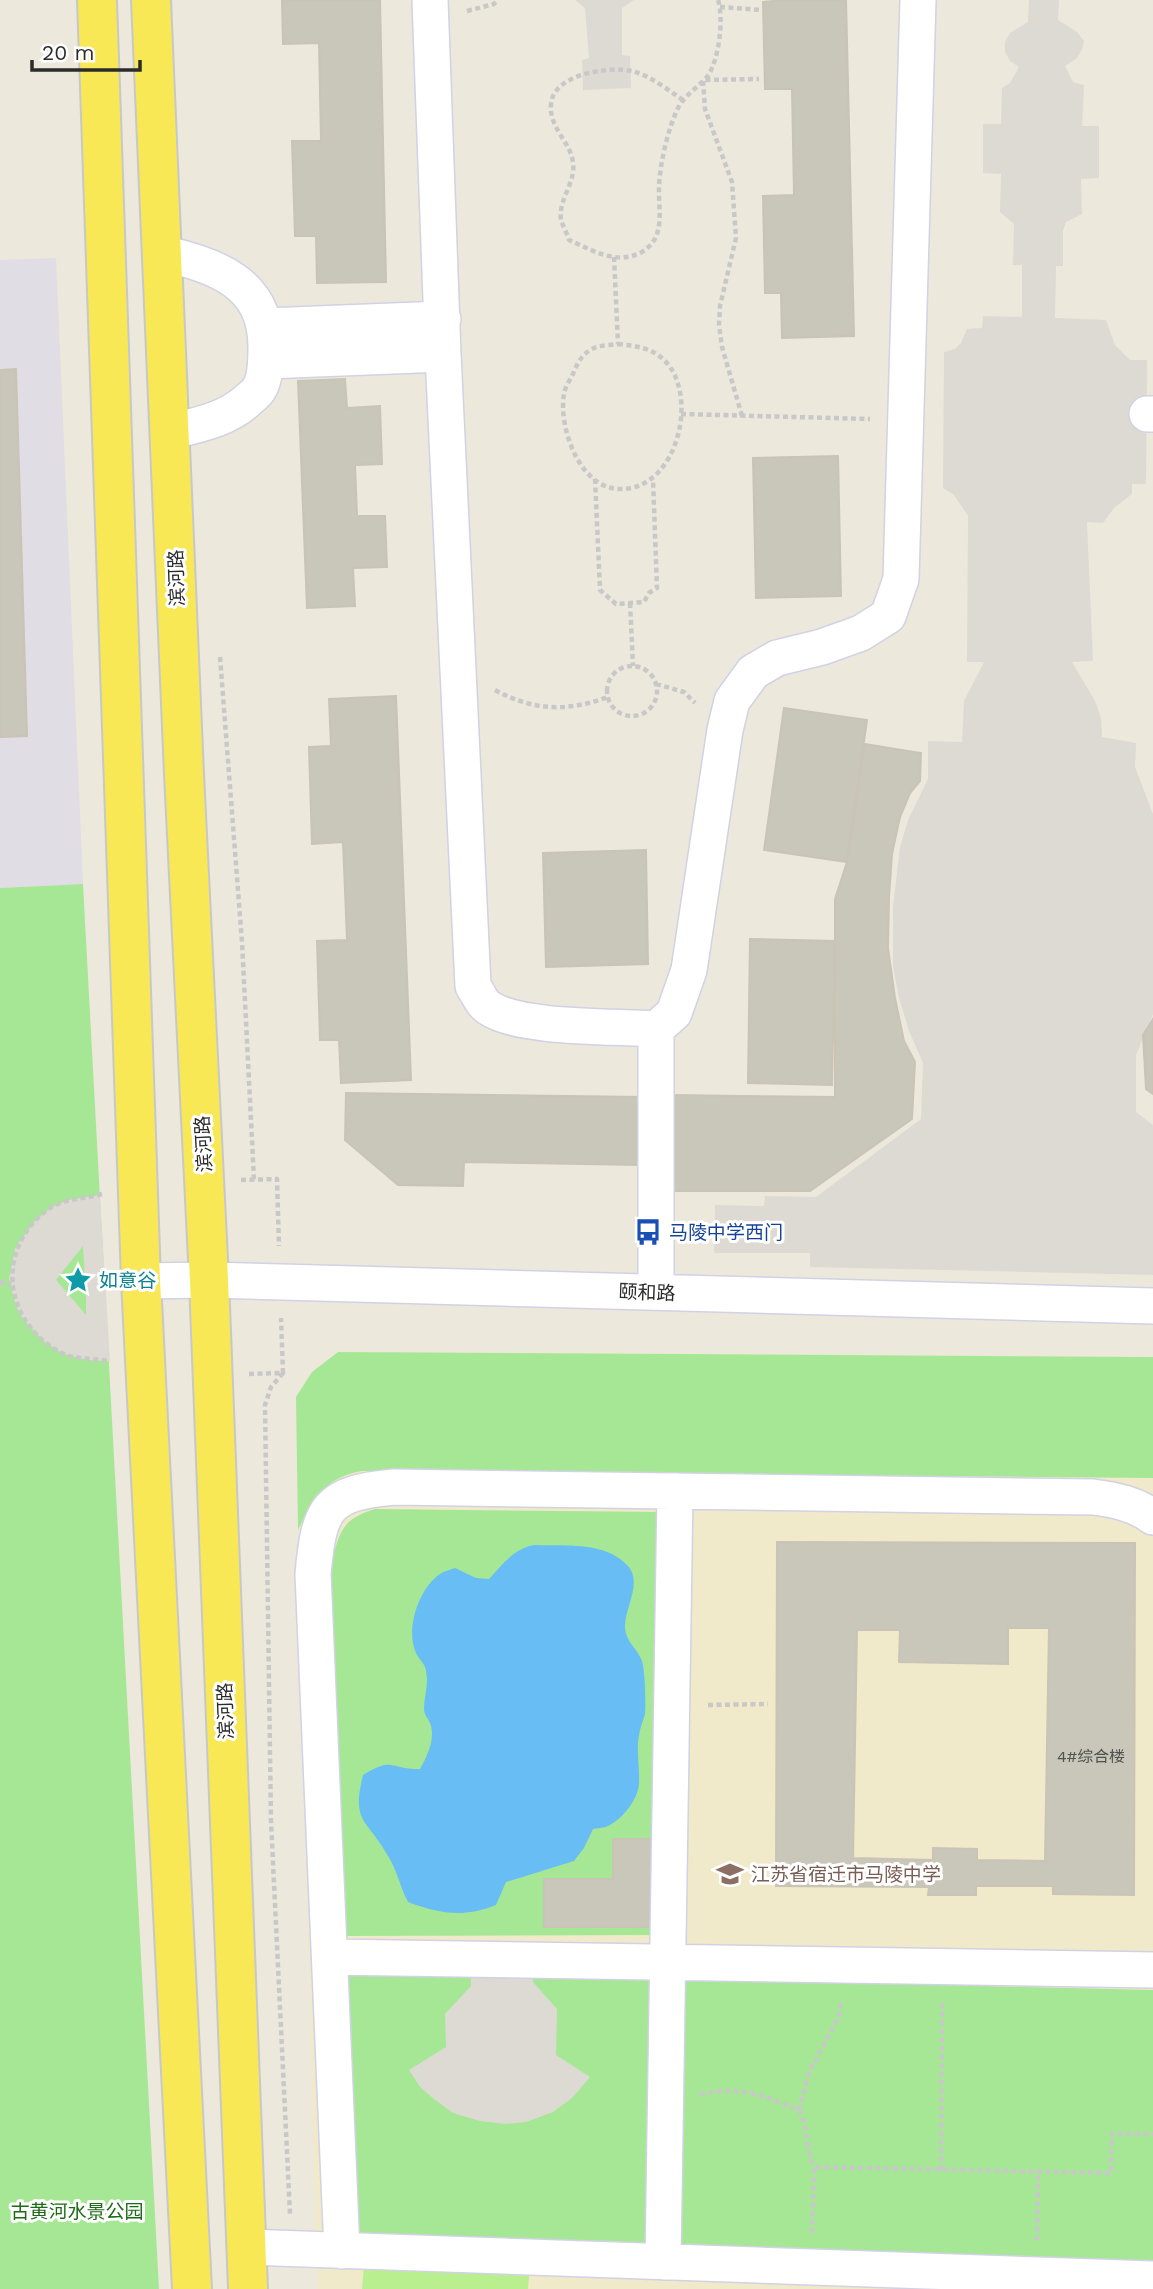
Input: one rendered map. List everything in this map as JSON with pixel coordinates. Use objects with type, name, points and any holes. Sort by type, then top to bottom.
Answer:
[{"type":"main road","points":[[97,0],[141,1281],[192,2289]]},
{"type":"main road","name":"滨河路","points":[[151,0],[183,760],[209,1280],[248,2289]]},
{"type":"street","points":[[430,0],[443,354],[473,986],[486,1007],[505,1017],[527,1022],[656,1029],[674,1013],[689,970],[724,730],[732,701],[753,672],[777,658],[822,647],[861,633],[888,616],[901,579],[918,0]]},
{"type":"street","points":[[162,253],[199,262],[234,280],[244,288],[258,308],[266,326],[266,361],[260,389],[239,408],[214,421],[169,432]]},
{"type":"street","points":[[266,326],[443,319]]},
{"type":"street","points":[[266,361],[443,354]]},
{"type":"street","points":[[656,1029],[656,1293]]},
{"type":"street","name":"颐和路","points":[[141,1281],[209,1280],[1153,1306]]},
{"type":"street","points":[[342,2251],[313,1574],[321,1526],[331,1505],[348,1494],[394,1487],[1093,1497],[1120,1501],[1153,1517]]},
{"type":"street","points":[[663,2262],[675,1491]]},
{"type":"street","points":[[330,1957],[1153,1970],[1153,1951]]},
{"type":"street","points":[[246,2248],[342,2251],[554,2273],[663,2262],[811,2268],[873,2280],[1036,2275],[1153,2279]]},
{"type":"path","points":[[683,100],[631,71],[592,72],[575,77],[559,87],[551,101],[551,120],[573,161],[573,178],[564,195],[561,219],[569,240],[603,256],[620,258],[640,252],[654,240],[661,223],[660,165],[677,108],[707,77],[719,45],[718,0]]},
{"type":"path","points":[[720,7],[762,10]]},
{"type":"path","points":[[703,80],[759,79]]},
{"type":"path","points":[[703,80],[705,109],[732,182],[736,238],[720,306],[719,326],[722,347],[742,416]]},
{"type":"path","points":[[614,257],[618,344]]},
{"type":"path","points":[[618,344],[639,346],[664,360],[674,375],[680,396],[681,414],[677,442],[668,462],[653,479],[636,488],[618,490],[594,478],[577,460],[569,442],[563,416],[564,392],[580,359],[592,349],[618,344]]},
{"type":"path","points":[[681,414],[906,420]]},
{"type":"path","points":[[594,478],[600,590],[616,604],[644,602],[649,593],[657,588],[653,479]]},
{"type":"path","points":[[630,603],[633,666]]},
{"type":"path","points":[[219,646],[242,942],[254,1180]]},
{"type":"path","points":[[633,666],[645,669],[656,684],[655,698],[652,706],[642,714],[629,716],[613,708],[607,687],[612,676],[620,669],[633,666]]},
{"type":"path","points":[[458,671],[508,697],[547,708],[585,705],[608,696]]},
{"type":"path","points":[[108,1189],[100,1195],[68,1200],[52,1207],[35,1221],[15,1248],[11,1264],[11,1284],[23,1319],[45,1342],[64,1354],[118,1364]]},
{"type":"path","points":[[0,1282],[11,1284]]},
{"type":"path","points":[[283,1373],[271,1387],[265,1405],[271,1821],[292,2249]]},
{"type":"path","points":[[672,1705],[768,1704]]},
{"type":"path","points":[[799,2110],[809,2072],[839,2016],[839,1988],[827,1965]]},
{"type":"path","points":[[941,2170],[943,1967]]},
{"type":"path","points":[[665,2105],[713,2092],[736,2090],[752,2092],[799,2110],[806,2122],[809,2158],[814,2167],[811,2268]]},
{"type":"path","points":[[814,2167],[1111,2173],[1112,2134],[1153,2134]]},
{"type":"path","points":[[1036,2275],[1038,2171]]},
{"type":"shaded area","points":[[575,0],[634,0],[622,8],[622,55],[630,56],[631,88],[583,90],[582,60],[589,58],[585,8]]},
{"type":"shaded area","points":[[1029,0],[1059,0],[1058,20],[1077,32],[1084,41],[1077,58],[1065,66],[1073,82],[1084,85],[1082,126],[1099,126],[1099,178],[1081,179],[1082,214],[1066,222],[1063,231],[1063,266],[1056,266],[1055,318],[1106,320],[1115,345],[1130,360],[1147,360],[1146,484],[1132,484],[1132,494],[1114,508],[1103,523],[1087,522],[1093,661],[1072,662],[1095,701],[1101,718],[1102,737],[1136,743],[1135,767],[1153,814],[1153,1014],[1136,1055],[1136,1112],[1153,1125],[1153,1275],[810,1267],[810,1253],[714,1253],[715,1205],[764,1206],[765,1196],[816,1197],[921,1119],[923,1063],[909,1031],[893,967],[893,906],[900,847],[908,820],[928,779],[928,741],[962,742],[964,701],[984,662],[967,662],[968,516],[954,495],[943,488],[944,352],[955,349],[961,343],[967,329],[982,328],[983,316],[1022,317],[1022,265],[1013,265],[1014,224],[1000,212],[1001,174],[983,173],[983,124],[1001,124],[1002,88],[1010,83],[1019,67],[1010,61],[1005,52],[1005,42],[1010,33],[1028,22]]},
{"type":"shaded area","points":[[56,258],[83,884],[0,888],[0,260]]},
{"type":"shaded area","points":[[100,1195],[110,1361],[87,1360],[64,1354],[45,1342],[23,1319],[16,1306],[9,1279],[15,1248],[35,1221],[52,1207],[68,1200]],"holes":[[[83,1246],[86,1315],[56,1280]]]},
{"type":"shaded area","name":"江苏省宿迁市马陵中学","points":[[338,1352],[1153,1357],[1153,2289],[318,2289],[296,1397],[312,1372]]},
{"type":"shaded area","points":[[470,1960],[534,1961],[533,1982],[557,2009],[556,2055],[590,2077],[572,2098],[553,2112],[526,2122],[506,2124],[480,2121],[453,2113],[420,2087],[409,2070],[446,2047],[445,2014],[471,1986]]},
{"type":"green space","name":"古黄河水景公园","points":[[83,884],[159,2289],[0,2289],[0,888]]},
{"type":"green space","points":[[338,1352],[1153,1357],[1153,1478],[362,1471],[339,1478],[322,1491],[298,1530],[296,1397],[312,1372]]},
{"type":"green space","points":[[375,1509],[664,1512],[657,1935],[345,1936],[331,1566],[343,1529],[355,1517]]},
{"type":"green space","points":[[340,1971],[660,1978],[655,2247],[350,2238]]},
{"type":"green space","points":[[681,1979],[1153,1990],[1153,2262],[677,2246]]},
{"type":"green space","points":[[364,2264],[529,2276],[528,2289],[362,2289]]},
{"type":"water","points":[[535,1545],[584,1546],[608,1552],[619,1558],[632,1573],[633,1588],[625,1628],[627,1637],[642,1661],[645,1695],[645,1714],[638,1741],[638,1790],[633,1802],[619,1819],[606,1827],[593,1829],[574,1861],[506,1882],[496,1905],[473,1912],[452,1913],[408,1902],[391,1861],[363,1820],[359,1803],[363,1775],[386,1765],[420,1769],[430,1747],[432,1729],[424,1709],[426,1671],[413,1643],[416,1610],[432,1580],[445,1571],[455,1568],[476,1578],[489,1579],[515,1553]]},
{"type":"building","points":[[282,0],[380,0],[386,282],[317,283],[316,236],[295,236],[292,141],[321,141],[319,43],[283,44]]},
{"type":"building","points":[[846,0],[854,336],[782,338],[781,293],[765,293],[763,196],[794,195],[792,89],[765,89],[763,2]]},
{"type":"building","points":[[16,369],[27,736],[0,737],[0,370]]},
{"type":"building","points":[[345,379],[347,408],[380,406],[382,464],[355,465],[357,516],[385,516],[387,567],[353,568],[355,606],[307,608],[298,381]]},
{"type":"building","points":[[838,456],[841,596],[756,598],[753,458]]},
{"type":"building","points":[[396,696],[411,1080],[341,1083],[339,1040],[320,1040],[317,941],[347,940],[343,842],[312,844],[309,747],[331,746],[329,699]]},
{"type":"building","points":[[784,708],[867,720],[847,862],[764,850]]},
{"type":"building","points":[[865,744],[921,753],[920,781],[910,793],[900,817],[892,854],[889,897],[888,948],[895,998],[904,1041],[915,1062],[912,1119],[810,1191],[668,1191],[668,1095],[835,1097],[835,899],[847,862]]},
{"type":"building","points":[[646,850],[648,964],[546,967],[543,853]]},
{"type":"building","points":[[750,939],[835,941],[832,1085],[748,1083]]},
{"type":"building","points":[[1153,1019],[1153,1094],[1146,1089],[1143,1035]]},
{"type":"building","points":[[346,1093],[642,1097],[641,1165],[464,1162],[463,1186],[398,1185],[345,1140]]},
{"type":"building","points":[[777,1542],[1135,1543],[1134,1895],[1053,1894],[1053,1886],[976,1886],[976,1895],[928,1895],[929,1887],[776,1886]],"holes":[[[1008,1628],[1049,1628],[1045,1861],[977,1860],[977,1849],[933,1848],[933,1860],[853,1858],[857,1630],[900,1630],[899,1662],[1008,1664]]]},
{"type":"building","points":[[613,1839],[653,1839],[654,1927],[544,1927],[544,1879],[613,1879]]},
{"type":"place","name":"马陵中学西门","points":[[648,1232]]},
{"type":"place","name":"如意谷","points":[[78,1280]]},
{"type":"place","name":"江苏省宿迁市马陵中学","points":[[730,1874]]}]
